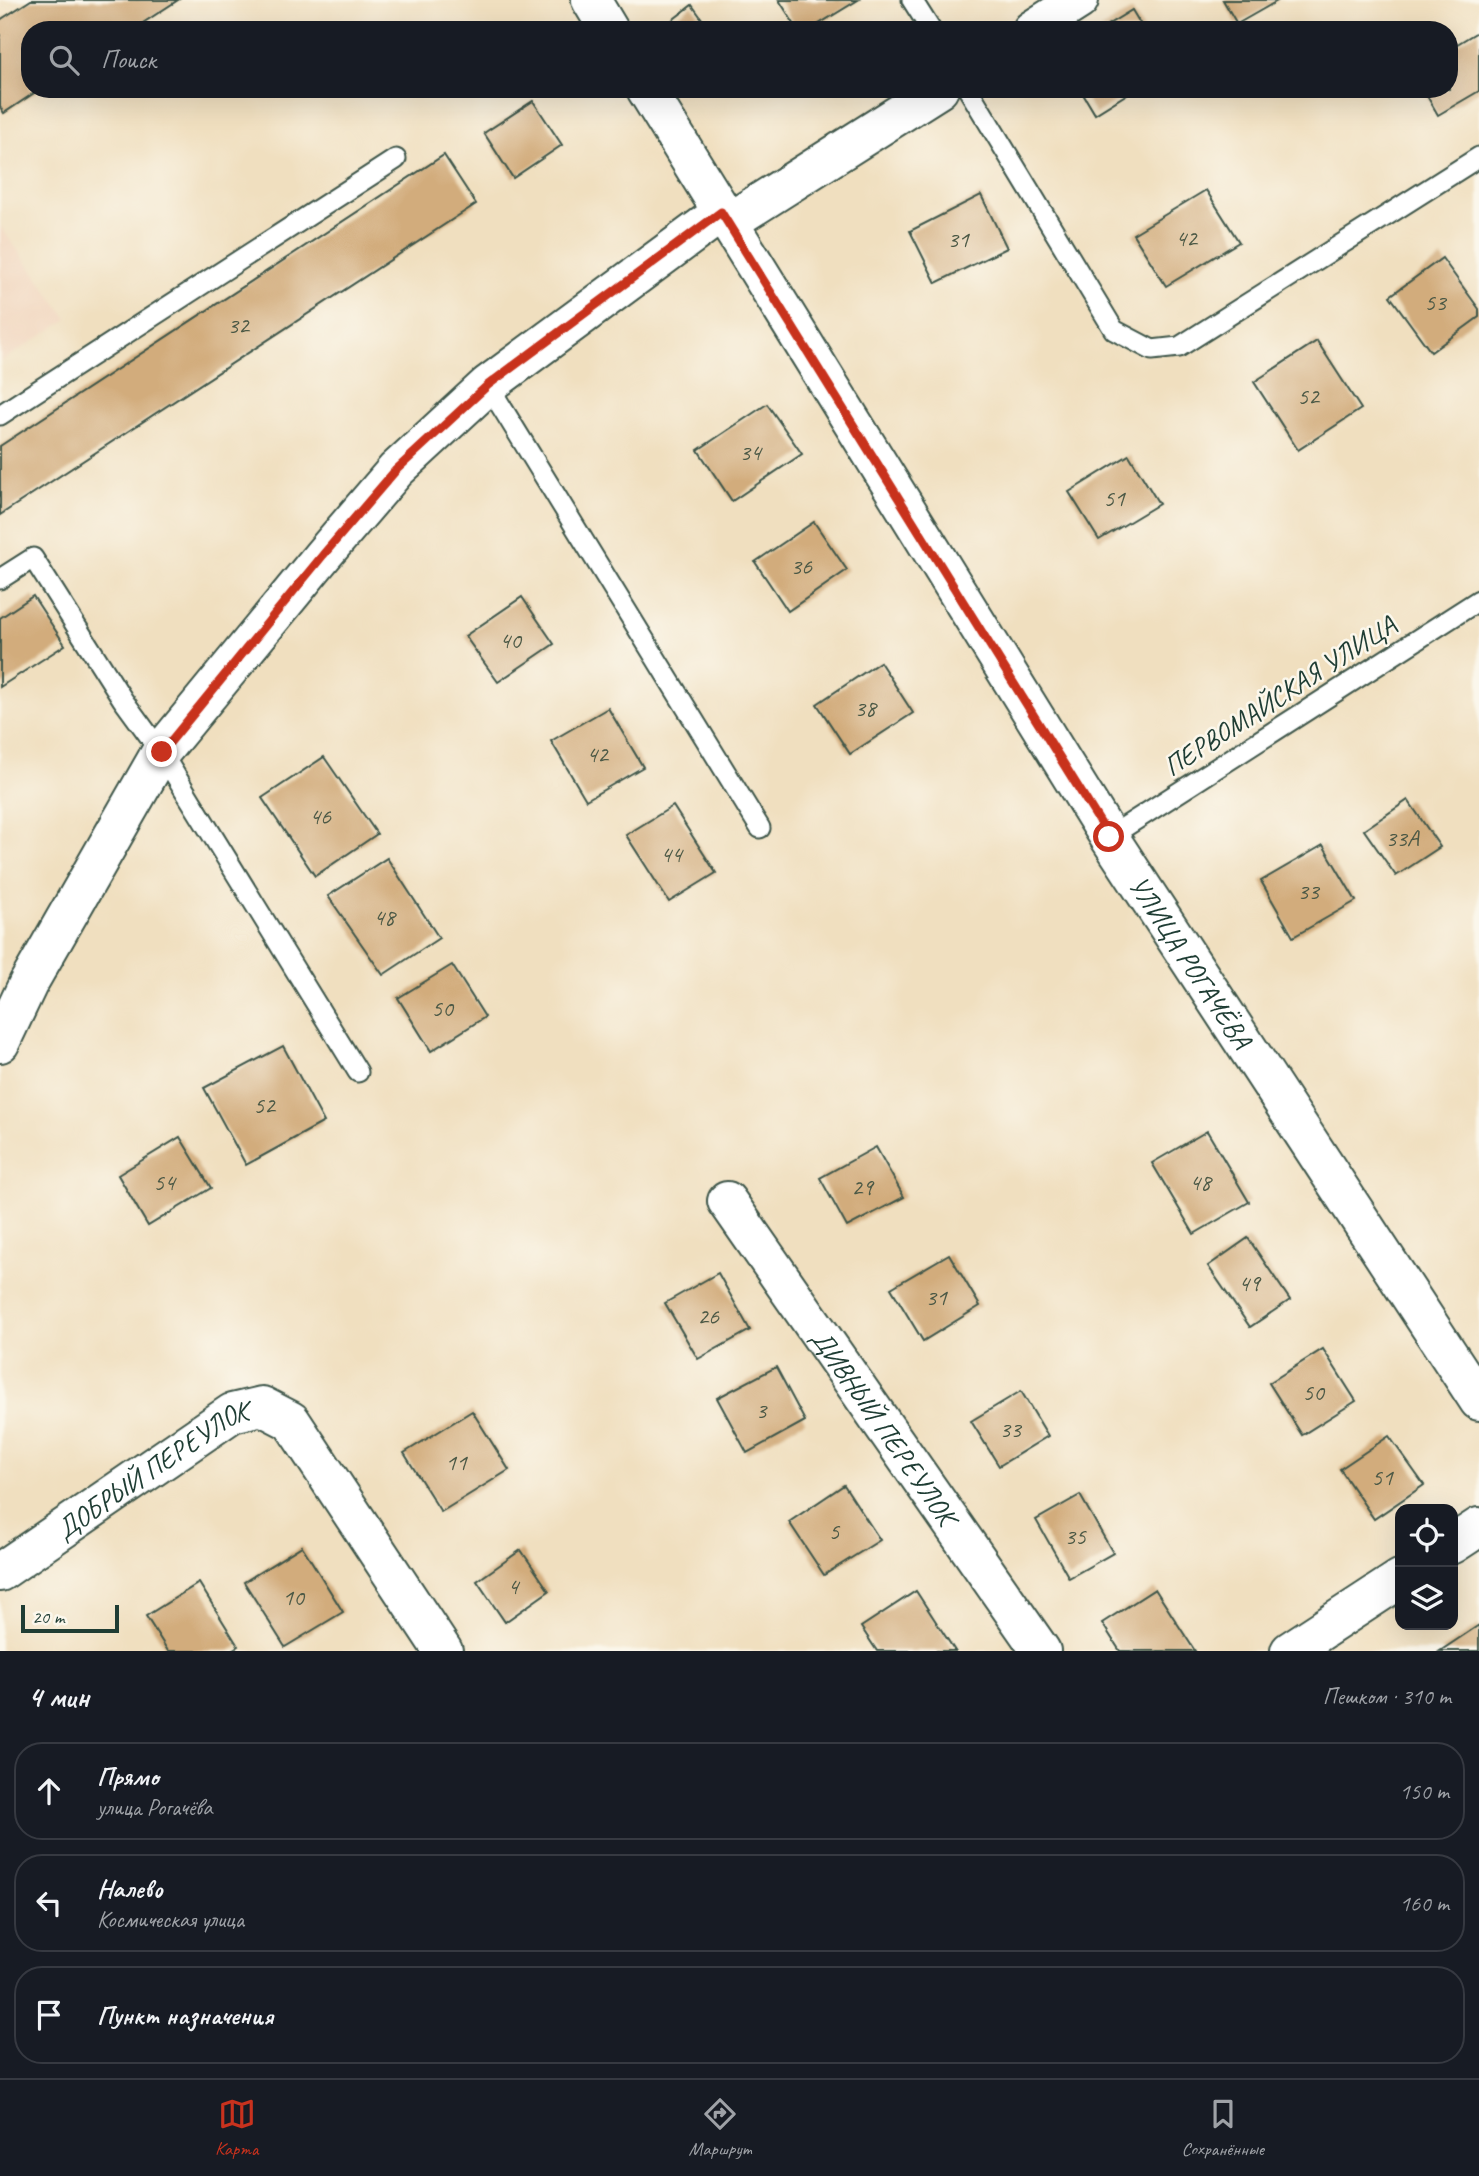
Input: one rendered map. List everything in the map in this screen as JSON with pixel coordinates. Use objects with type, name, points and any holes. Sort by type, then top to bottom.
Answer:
[{"type":"street","points":[[591,0],[604,21]]},
{"type":"street","points":[[1046,21],[1079,0]]},
{"type":"street","name":"УЛИЦА РОГАЧЁВА","points":[[652,98],[1109,837],[1479,1401]]},
{"type":"street","points":[[0,1043],[28,984],[162,752],[396,470],[488,385],[725,217],[924,98]]},
{"type":"street","name":"ДИВНЫЙ ПЕРЕУЛОК","points":[[727,1201],[1041,1651]]},
{"type":"street","name":"ДОБРЫЙ ПЕРЕУЛОК","points":[[0,1572],[232,1413],[262,1406],[291,1422],[443,1651]]},
{"type":"street","points":[[1458,1541],[1479,1527]]},
{"type":"street","points":[[1290,1651],[1395,1582]]},
{"type":"lane","points":[[912,0],[925,21]]},
{"type":"lane","points":[[973,98],[1114,330],[1152,350],[1179,346],[1479,157]]},
{"type":"lane","points":[[0,415],[396,159]]},
{"type":"lane","points":[[488,385],[760,828]]},
{"type":"lane","points":[[0,579],[33,558],[123,701],[162,752],[358,1072]]},
{"type":"lane","name":"ПЕРВОМАЙСКАЯ УЛИЦА","points":[[1109,837],[1479,600]]},
{"type":"shaded area","points":[[0,226],[68,319],[0,362]]},
{"type":"building","points":[[31,0],[178,0],[146,21],[21,21],[21,98],[26,98],[4,113],[0,107],[0,20]]},
{"type":"building","points":[[779,0],[858,0],[824,21],[792,21]]},
{"type":"building","points":[[1223,0],[1279,0],[1242,21],[1235,21]]},
{"type":"building","points":[[692,5],[704,21],[671,21]]},
{"type":"building","points":[[1132,10],[1139,21],[1114,21]]},
{"type":"building","points":[[1479,31],[1479,91],[1438,115],[1428,98],[1458,98],[1458,44]]},
{"type":"building","points":[[1085,98],[1121,98],[1095,114]]},
{"type":"building","points":[[533,101],[562,145],[513,178],[484,133]]},
{"type":"building","points":[[444,155],[476,204],[0,515],[0,446]]},
{"type":"building","points":[[1206,190],[1239,242],[1166,286],[1133,234]]},
{"type":"building","points":[[981,195],[1007,248],[936,283],[910,231]]},
{"type":"building","points":[[1442,258],[1479,309],[1479,317],[1431,352],[1390,296]]},
{"type":"building","points":[[1317,341],[1361,409],[1298,450],[1254,382]]},
{"type":"building","points":[[767,404],[802,454],[732,501],[698,450]]},
{"type":"building","points":[[1129,455],[1159,504],[1099,540],[1069,492]]},
{"type":"building","points":[[814,522],[847,570],[788,611],[755,562]]},
{"type":"building","points":[[33,596],[65,645],[0,687],[0,618]]},
{"type":"building","points":[[522,597],[554,644],[498,682],[465,636]]},
{"type":"building","points":[[880,662],[913,713],[850,754],[817,704]]},
{"type":"building","points":[[608,708],[643,767],[586,800],[551,741]]},
{"type":"building","points":[[324,757],[377,834],[315,876],[262,798]]},
{"type":"building","points":[[1408,800],[1440,847],[1396,876],[1364,830]]},
{"type":"building","points":[[673,806],[716,873],[669,902],[626,835]]},
{"type":"building","points":[[1323,845],[1356,901],[1293,937],[1261,881]]},
{"type":"building","points":[[387,858],[439,938],[383,975],[328,896]]},
{"type":"building","points":[[452,965],[485,1017],[431,1051],[398,998]]},
{"type":"building","points":[[283,1046],[324,1122],[246,1165],[204,1088]]},
{"type":"building","points":[[1207,1131],[1249,1202],[1194,1234],[1152,1163]]},
{"type":"building","points":[[180,1137],[211,1188],[148,1226],[118,1175]]},
{"type":"building","points":[[876,1147],[904,1197],[847,1227],[820,1178]]},
{"type":"building","points":[[1248,1238],[1290,1300],[1250,1327],[1208,1266]]},
{"type":"building","points":[[949,1254],[980,1306],[923,1341],[891,1288]]},
{"type":"building","points":[[718,1273],[750,1330],[698,1359],[665,1303]]},
{"type":"building","points":[[1323,1349],[1356,1401],[1302,1435],[1269,1383]]},
{"type":"building","points":[[776,1367],[805,1421],[747,1453],[717,1398]]},
{"type":"building","points":[[1021,1391],[1048,1436],[999,1466],[971,1421]]},
{"type":"building","points":[[472,1411],[509,1470],[441,1512],[404,1453]]},
{"type":"building","points":[[1389,1436],[1424,1485],[1374,1519],[1340,1469]]},
{"type":"building","points":[[844,1485],[880,1540],[824,1575],[789,1522]]},
{"type":"building","points":[[1080,1495],[1113,1553],[1069,1578],[1036,1520]]},
{"type":"building","points":[[302,1546],[343,1612],[285,1647],[244,1582]]},
{"type":"building","points":[[521,1550],[549,1591],[505,1622],[477,1581]]},
{"type":"building","points":[[199,1583],[238,1646],[230,1651],[168,1651],[146,1616]]},
{"type":"building","points":[[1155,1589],[1195,1651],[1120,1651],[1102,1623]]},
{"type":"building","points":[[916,1591],[955,1651],[877,1651],[861,1627]]},
{"type":"building","points":[[1479,1625],[1479,1651],[1440,1651]]},
{"type":"route","points":[[162,752],[396,470],[488,385],[721,212],[1109,837]]}]
